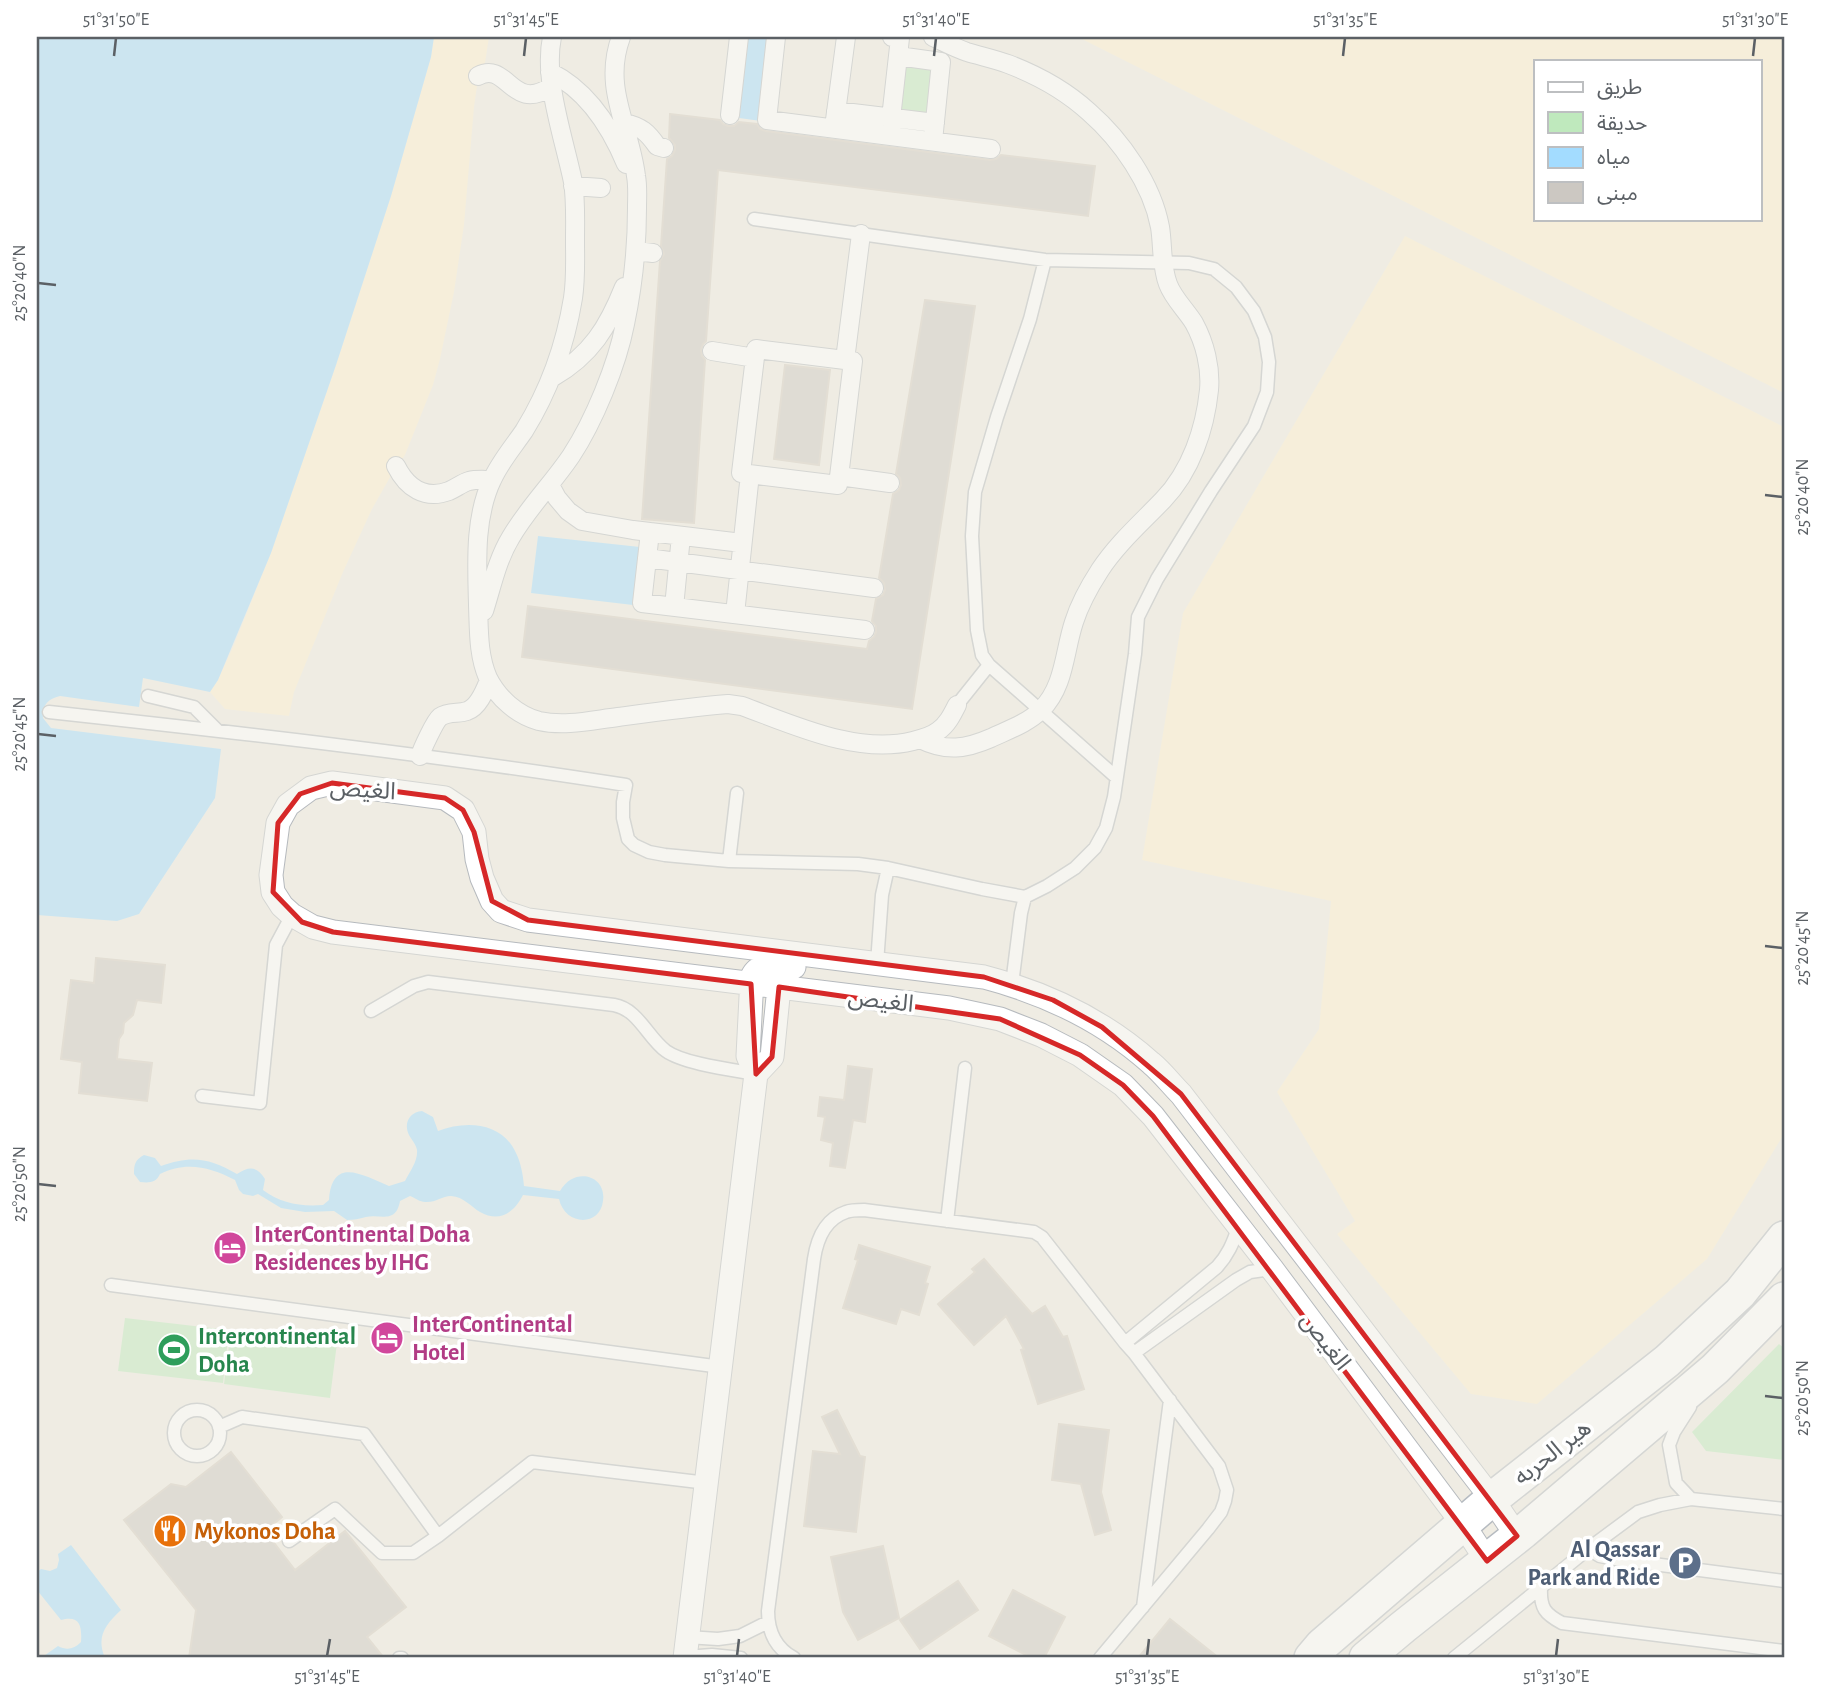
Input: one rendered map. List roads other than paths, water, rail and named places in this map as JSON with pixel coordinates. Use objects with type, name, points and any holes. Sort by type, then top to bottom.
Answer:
[{"type":"main road","name":"هير الحربه","points":[[1311,1658],[1322,1645],[1492,1499],[1667,1360],[1740,1293],[1784,1238]]},
{"type":"main road","name":"هير الحربه","points":[[1366,1658],[1487,1561],[1715,1369],[1784,1299]]},
{"type":"street","points":[[552,37],[549,58],[551,79],[573,186],[575,278],[567,332],[553,377],[523,432],[492,480],[483,508],[477,562],[479,628],[482,660],[489,680],[512,709],[553,723],[592,721],[728,704],[742,706],[834,739],[880,745],[898,745],[938,732],[950,719],[957,705]]},
{"type":"street","points":[[479,628],[492,581],[510,538],[572,454],[599,402],[625,327],[641,255],[635,168],[618,123],[615,95],[616,56],[621,37]]},
{"type":"street","points":[[730,115],[739,37]]},
{"type":"street","points":[[776,37],[767,120],[835,120],[934,132],[991,149]]},
{"type":"street","points":[[835,120],[846,37]]},
{"type":"street","points":[[890,127],[900,38],[892,37]]},
{"type":"street","points":[[920,739],[934,746],[960,748],[988,739],[1030,719],[1050,700],[1066,662],[1068,644],[1079,606],[1106,561],[1164,499],[1185,470],[1201,429],[1209,388],[1205,351],[1195,325],[1168,286],[1159,222],[1148,188],[1135,166],[1101,123],[1071,98],[1029,73],[967,52],[933,37]]},
{"type":"street","points":[[898,57],[941,62],[934,132]]},
{"type":"street","points":[[478,76],[491,72],[502,76],[513,89],[537,94],[551,79],[558,76],[618,123],[641,128],[657,146],[664,148]]},
{"type":"street","points":[[573,186],[601,188]]},
{"type":"street","points":[[845,360],[861,234]]},
{"type":"street","points":[[553,377],[580,358],[594,344],[641,255]]},
{"type":"street","points":[[756,349],[845,360],[853,361],[838,485],[741,473],[756,349]]},
{"type":"street","points":[[712,351],[755,358]]},
{"type":"street","points":[[396,466],[408,484],[426,494],[448,491],[467,481],[492,480]]},
{"type":"street","points":[[735,614],[750,474]]},
{"type":"street","points":[[839,476],[890,483]]},
{"type":"street","points":[[550,485],[568,512],[582,521],[742,543]]},
{"type":"street","points":[[650,532],[642,603],[865,631]]},
{"type":"street","points":[[674,607],[681,536]]},
{"type":"street","points":[[647,558],[874,588]]},
{"type":"street","points":[[420,756],[423,745],[439,718],[473,707],[482,696],[489,680]]},
{"type":"street","name":"الغيص","points":[[1487,1561],[1463,1524],[1272,1269],[1153,1116],[1123,1085],[1070,1050],[1000,1019],[949,1009],[333,932],[313,927],[292,915],[282,906],[274,892],[271,875],[278,823],[288,805],[311,788],[332,783],[445,798],[463,810],[474,832],[482,878],[492,901],[502,911],[528,920],[984,977],[1012,984],[1053,1000],[1102,1027],[1151,1062],[1181,1094],[1492,1499],[1517,1536]]},
{"type":"street","points":[[686,1651],[756,1074],[748,1056],[751,984],[754,972],[760,967],[767,965],[817,968],[835,958]]},
{"type":"street","points":[[756,1074],[772,1057],[779,987]]},
{"type":"lane","points":[[49,712],[218,730],[518,768],[626,785],[623,818],[628,839],[649,852],[665,855],[729,861],[858,864],[1025,897],[1075,868],[1095,848],[1106,828],[1114,797],[1138,617],[1157,579],[1254,426],[1267,392],[1269,362],[1265,337],[1254,311],[1236,287],[1214,269],[1189,263],[1045,260],[754,219]]},
{"type":"lane","points":[[1045,260],[1030,319],[975,492],[972,536],[977,630],[982,656],[989,665],[1116,777]]},
{"type":"lane","points":[[957,705],[989,665]]},
{"type":"lane","points":[[148,696],[194,708],[218,730]]},
{"type":"lane","points":[[729,861],[737,793]]},
{"type":"lane","points":[[877,963],[882,895],[888,868]]},
{"type":"lane","points":[[1012,984],[1025,897]]},
{"type":"lane","points":[[202,1096],[260,1103],[276,945],[292,915]]},
{"type":"lane","points":[[371,1011],[414,986],[428,982],[614,1005],[627,1010],[668,1053],[709,1065],[756,1074]]},
{"type":"lane","points":[[947,1220],[965,1068]]},
{"type":"lane","points":[[794,1658],[777,1645],[768,1622],[816,1245],[822,1231],[832,1220],[845,1212],[864,1210],[1034,1232],[1042,1237],[1219,1466],[1227,1490],[1221,1511],[1100,1658]]},
{"type":"lane","points":[[1129,1348],[1227,1256],[1238,1228]]},
{"type":"lane","points":[[1129,1348],[1236,1280],[1251,1272],[1272,1269]]},
{"type":"lane","points":[[111,1285],[721,1367]]},
{"type":"lane","points":[[1691,1499],[1676,1483],[1669,1445],[1674,1432],[1715,1369]]},
{"type":"lane","points":[[1143,1607],[1170,1400]]},
{"type":"lane","points":[[219,1427],[242,1417],[364,1434],[438,1536]]},
{"type":"lane","points":[[289,1541],[335,1508],[382,1553],[413,1553],[532,1462],[707,1483]]},
{"type":"lane","points":[[1454,1658],[1588,1549],[1638,1513],[1660,1505],[1691,1499],[1784,1509]]},
{"type":"lane","points":[[1588,1549],[1600,1556],[1615,1559],[1784,1581]]},
{"type":"lane","points":[[1541,1588],[1540,1600],[1547,1616],[1562,1623],[1784,1651]]},
{"type":"lane","points":[[686,1651],[718,1639],[740,1636],[768,1622]]},
{"type":"lane","points":[[686,1651],[740,1658]]},
{"type":"water","points":[[37,37],[434,37],[431,57],[391,196],[336,365],[271,553],[218,680],[210,692],[143,678],[139,707],[60,696],[49,701],[43,710],[43,718],[51,728],[221,749],[215,798],[139,914],[117,921],[37,915]]},
{"type":"water","points":[[748,37],[770,37],[761,121],[739,118]]},
{"type":"water","points":[[538,536],[640,547],[633,605],[531,593]]},
{"type":"water","points":[[422,1111],[433,1117],[438,1131],[471,1125],[482,1126],[502,1135],[518,1157],[524,1186],[560,1191],[573,1178],[581,1176],[595,1180],[603,1192],[600,1209],[596,1215],[582,1220],[568,1214],[559,1199],[523,1195],[510,1211],[493,1217],[456,1197],[448,1196],[425,1202],[410,1196],[400,1201],[395,1213],[391,1215],[347,1220],[334,1211],[305,1212],[281,1208],[258,1194],[243,1194],[235,1180],[198,1167],[170,1170],[149,1182],[140,1182],[134,1174],[136,1163],[144,1155],[155,1158],[161,1166],[182,1160],[200,1160],[218,1164],[237,1174],[249,1169],[256,1170],[265,1179],[263,1190],[276,1198],[299,1205],[323,1205],[329,1200],[331,1186],[336,1177],[343,1173],[360,1174],[389,1186],[405,1181],[417,1154],[416,1146],[407,1131],[407,1122],[414,1113]]},
{"type":"water","points":[[71,1545],[121,1610],[110,1621],[102,1638],[105,1658],[41,1658],[58,1646],[70,1649],[81,1642],[78,1623],[72,1619],[61,1620],[37,1590],[37,1572],[41,1569],[50,1571],[57,1568],[58,1554]]},
{"type":"place","name":"InterContinental Doha Residences by IHG","points":[[230,1248]]},
{"type":"place","name":"InterContinental Hotel","points":[[387,1338]]},
{"type":"place","name":"Intercontinental Doha","points":[[174,1350]]},
{"type":"place","name":"Mykonos Doha","points":[[170,1531]]},
{"type":"place","name":"Al Qassar Park and Ride","points":[[1685,1563]]}]
